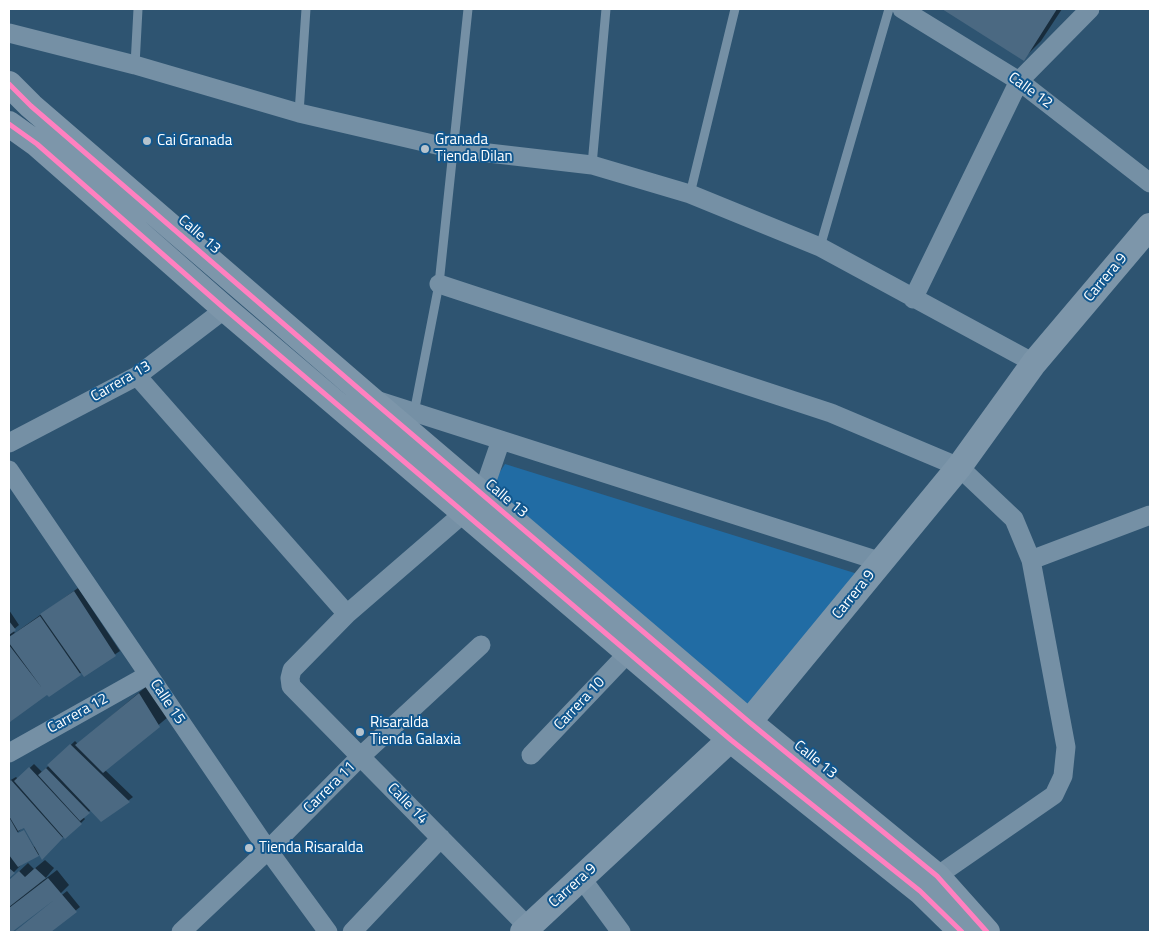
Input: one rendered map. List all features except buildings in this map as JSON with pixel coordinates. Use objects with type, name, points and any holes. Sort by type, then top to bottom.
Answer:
[{"type":"main road","name":"Calle 13","points":[[9,84],[31,106],[367,396],[473,504],[629,652],[937,876],[987,932]]},
{"type":"main road","name":"Calle 13","points":[[9,124],[37,144],[225,309],[473,504],[740,731],[920,891],[962,932]]},
{"type":"main road","name":"Carrera 9","points":[[526,930],[740,731],[882,562],[959,467],[1034,363],[1150,226]]},
{"type":"street","name":"Calle 12","points":[[902,9],[1019,81],[1150,183]]},
{"type":"street","points":[[913,299],[1019,81],[1080,12]]},
{"type":"street","points":[[9,33],[135,65],[299,114],[454,149],[592,165],[690,194],[820,247],[1034,363]]},
{"type":"street","points":[[439,284],[831,412],[959,467],[1014,519],[1031,560],[1066,747],[1062,776],[1054,795],[937,876]]},
{"type":"street","name":"Carrera 13","points":[[9,443],[137,376],[225,309]]},
{"type":"street","points":[[137,376],[346,614],[473,504],[501,440]]},
{"type":"street","points":[[367,396],[414,413],[882,562]]},
{"type":"street","name":"Calle 15","points":[[9,470],[268,850],[328,932]]},
{"type":"street","points":[[1031,560],[1150,516]]},
{"type":"street","name":"Calle 14","points":[[346,614],[292,670],[291,686],[441,838],[526,930]]},
{"type":"street","name":"Carrera 11","points":[[181,932],[268,850],[360,757],[481,645]]},
{"type":"street","name":"Carrera 10","points":[[531,755],[629,652]]},
{"type":"street","name":"Carrera 12","points":[[9,751],[148,675]]},
{"type":"street","points":[[352,932],[441,838]]},
{"type":"street","points":[[582,879],[621,932]]},
{"type":"lane","points":[[135,65],[138,9]]},
{"type":"lane","points":[[299,114],[306,9]]},
{"type":"lane","points":[[414,413],[439,284],[468,9]]},
{"type":"lane","points":[[592,165],[606,9]]},
{"type":"lane","points":[[690,194],[735,9]]},
{"type":"lane","points":[[820,247],[889,9]]},
{"type":"shaded area","points":[[505,464],[861,575],[743,714],[489,489]]},
{"type":"cycle path","points":[[9,84],[31,106],[367,396],[749,722],[937,876],[987,932]]},
{"type":"cycle path","points":[[9,124],[37,144],[225,309],[731,740],[920,891],[962,932]]},
{"type":"place","name":"Cai Granada","points":[[147,141]]},
{"type":"place","name":"Granada Tienda Dilan","points":[[425,149]]},
{"type":"place","name":"Risaralda Tienda Galaxia","points":[[360,732]]},
{"type":"place","name":"Tienda Risaralda","points":[[249,848]]}]
